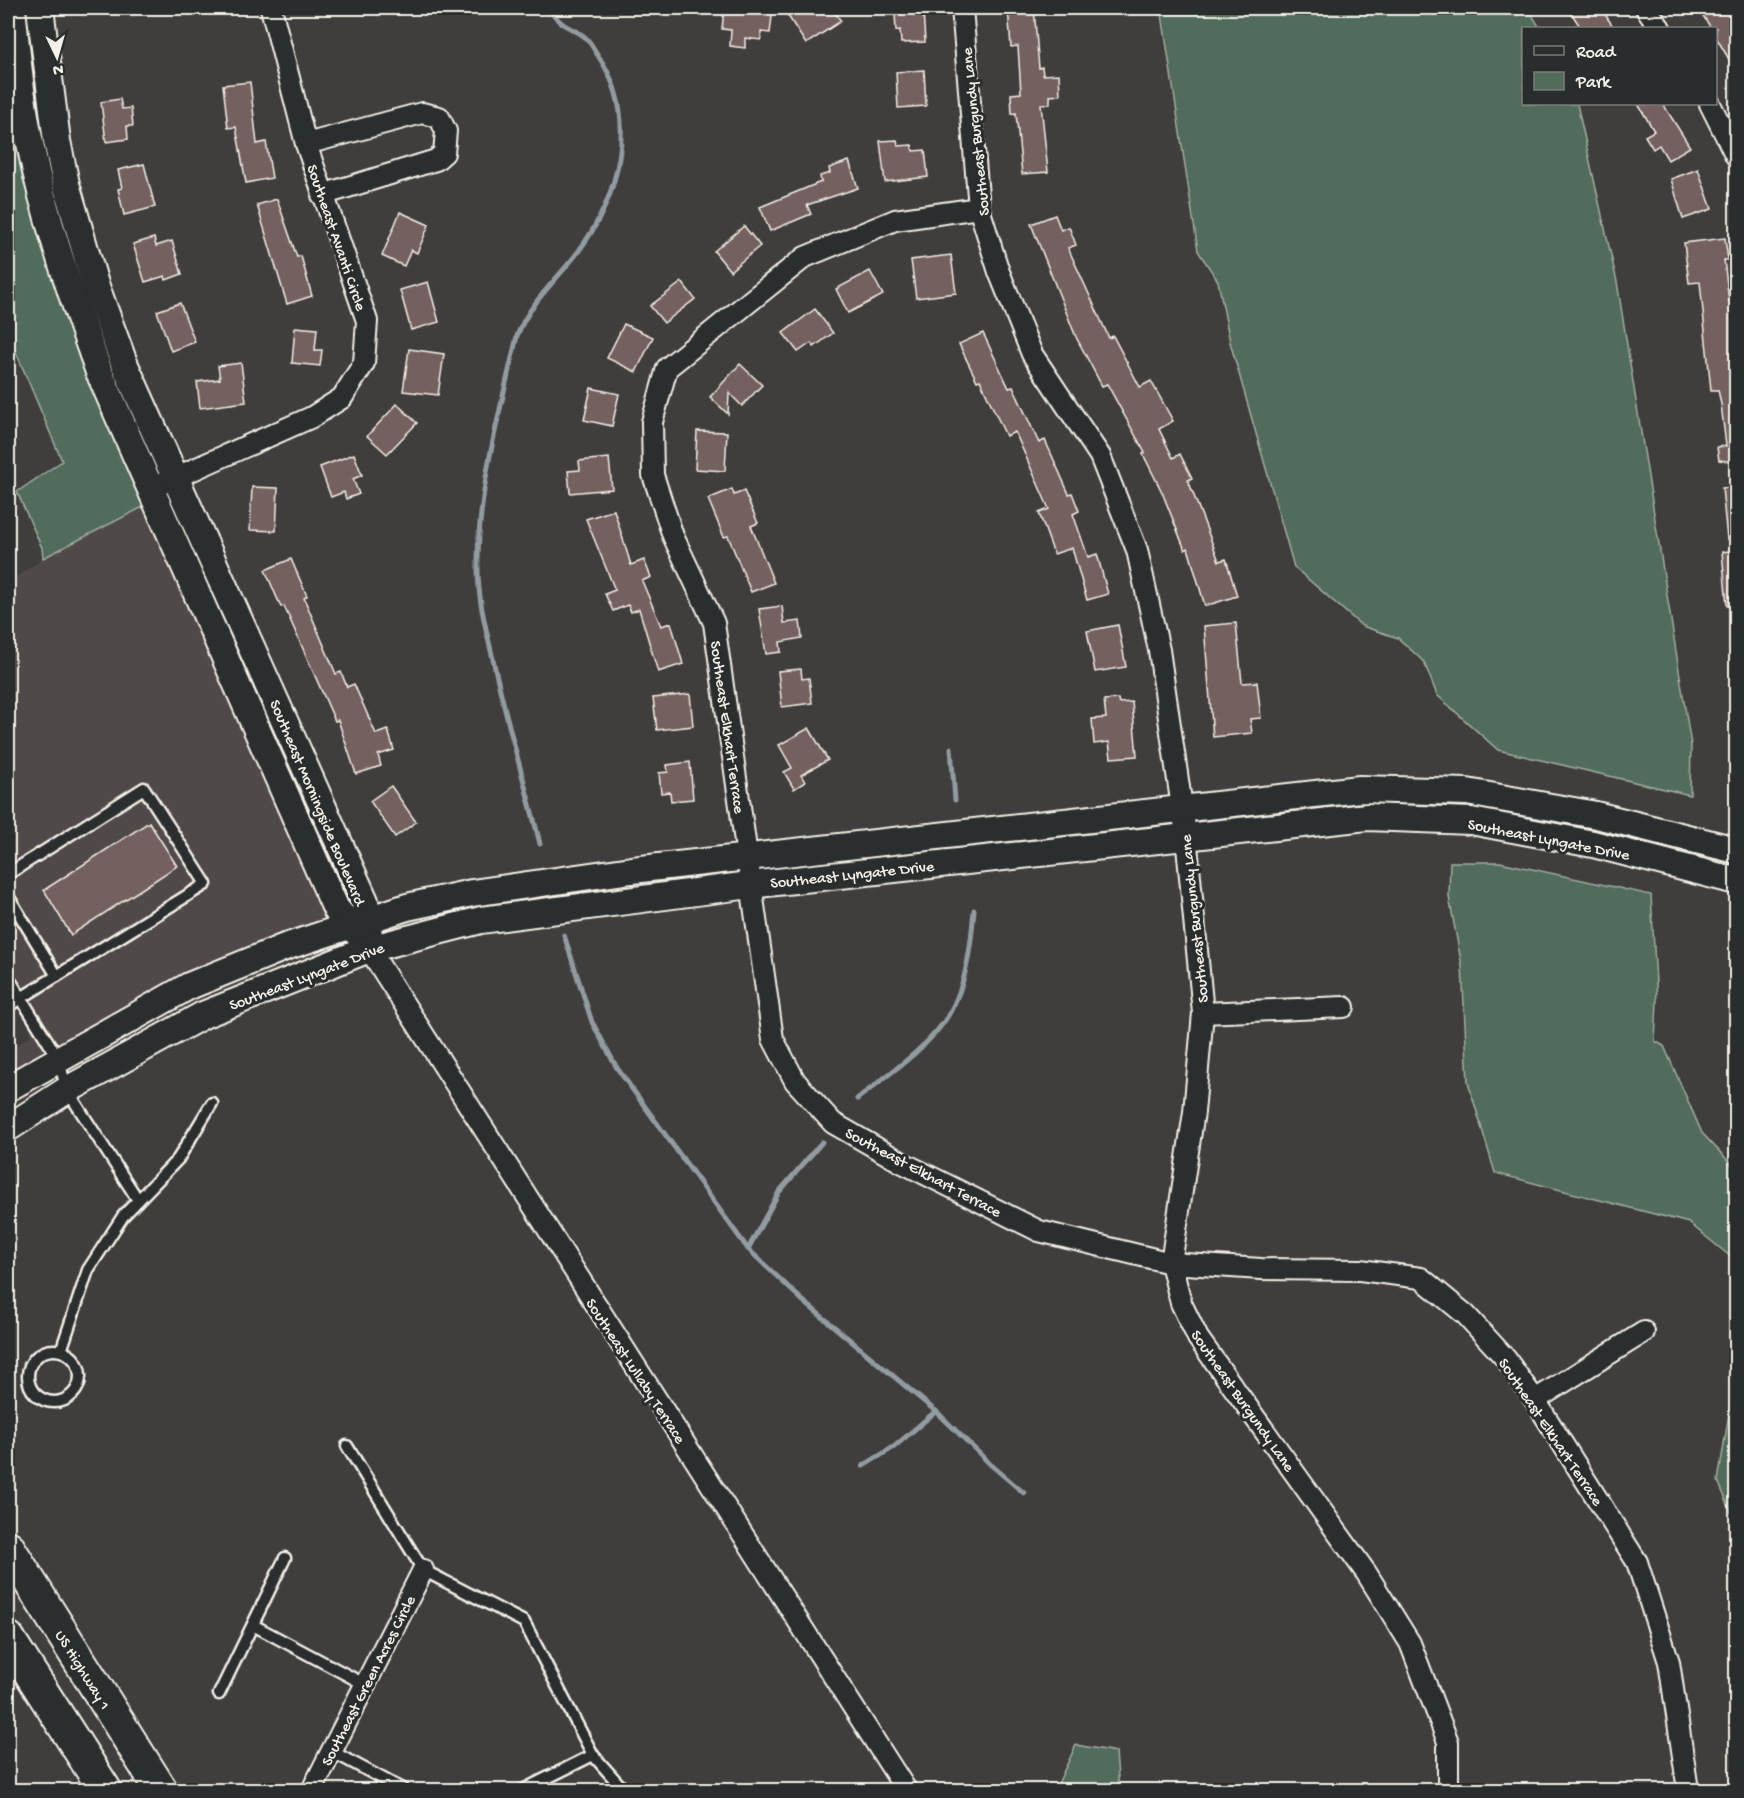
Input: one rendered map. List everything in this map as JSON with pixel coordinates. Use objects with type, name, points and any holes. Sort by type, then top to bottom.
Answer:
[{"type":"main road","name":"US Highway 1","points":[[8,1547],[161,1791]]},
{"type":"main road","points":[[8,1638],[105,1791]]},
{"type":"street","name":"Southeast Morningside Boulevard","points":[[12,8],[30,147],[54,238],[99,372],[336,909],[360,922]]},
{"type":"street","name":"Southeast Morningside Boulevard","points":[[40,8],[57,141],[95,284],[124,363],[364,901],[360,922],[369,949]]},
{"type":"street","name":"Southeast Avanti Circle","points":[[152,488],[312,417],[342,398],[364,363],[367,321],[306,144],[271,8]]},
{"type":"street","name":"Southeast Burgundy Lane","points":[[962,8],[979,208],[999,272],[1032,354],[1100,456],[1137,550],[1159,650],[1186,835],[1203,1013],[1194,1112],[1170,1263],[1181,1303],[1198,1338],[1367,1574],[1410,1644],[1448,1742],[1448,1791]]},
{"type":"street","points":[[1646,8],[1659,27]]},
{"type":"street","points":[[1711,105],[1737,156]]},
{"type":"street","points":[[306,144],[422,113],[439,117],[446,131],[444,153],[436,160],[322,195]]},
{"type":"street","name":"Southeast Elkhart Terrace","points":[[979,208],[895,220],[805,257],[667,368],[652,422],[653,475],[672,536],[714,623],[772,1039],[795,1081],[833,1123],[901,1162],[1039,1231],[1170,1263],[1262,1269],[1360,1270],[1421,1278],[1466,1315],[1506,1359],[1535,1400],[1637,1562],[1669,1662],[1688,1791]]},
{"type":"street","points":[[54,238],[79,230]]},
{"type":"street","points":[[249,709],[275,699]]},
{"type":"street","name":"Southeast Lyngate Drive","points":[[8,1088],[189,986],[285,947],[360,922],[407,907],[472,893],[747,856],[1360,789],[1467,792],[1596,815],[1737,850]]},
{"type":"street","name":"Southeast Lyngate Drive","points":[[8,1128],[67,1090],[203,1015],[369,949],[481,920],[750,885],[1186,835],[1367,817],[1471,821],[1593,844],[1737,881]]},
{"type":"street","name":"Southeast Lullaby Terrace","points":[[369,949],[906,1791]]},
{"type":"street","points":[[1203,1013],[1344,1007]]},
{"type":"street","points":[[1535,1400],[1644,1332]]},
{"type":"street","name":"Southeast Green Acres Circle","points":[[312,1791],[423,1570]]},
{"type":"lane","points":[[8,874],[144,788],[206,884],[8,1006]]},
{"type":"lane","points":[[8,896],[57,976]]},
{"type":"lane","points":[[8,977],[58,1058],[67,1090],[138,1200]]},
{"type":"lane","points":[[61,1351],[88,1270],[123,1216],[178,1159],[212,1103]]},
{"type":"lane","points":[[61,1351],[68,1354],[78,1367],[79,1384],[69,1397],[61,1401],[44,1400],[31,1389],[28,1372],[36,1356],[44,1352],[61,1351]]},
{"type":"lane","points":[[347,1446],[423,1570],[524,1622],[593,1755],[624,1791]]},
{"type":"lane","points":[[219,1694],[285,1558]]},
{"type":"lane","points":[[253,1625],[364,1684]]},
{"type":"lane","points":[[331,1751],[404,1791]]},
{"type":"lane","points":[[523,1791],[593,1755]]},
{"type":"shaded area","points":[[149,504],[334,920],[8,1077],[8,1050],[29,1037],[33,1026],[8,985],[8,583],[43,558]]},
{"type":"green space","points":[[1161,8],[1528,8],[1539,27],[1522,27],[1522,105],[1577,105],[1617,282],[1691,745],[1690,795],[1498,750],[1437,695],[1424,662],[1398,638],[1362,626],[1294,567],[1230,342],[1218,281],[1198,251]]},
{"type":"green space","points":[[8,94],[9,111],[21,147],[149,504],[43,558],[42,548],[17,492],[62,461],[8,333]]},
{"type":"green space","points":[[1450,862],[1500,862],[1651,895],[1657,1001],[1655,1041],[1664,1046],[1702,1133],[1736,1169],[1736,1261],[1689,1223],[1495,1173],[1468,1082],[1462,966],[1449,897]]},
{"type":"green space","points":[[1736,1380],[1736,1524],[1718,1481]]},
{"type":"green space","points":[[1076,1745],[1116,1752],[1119,1790],[1055,1790]]},
{"type":"building","points":[[724,8],[773,8],[770,33],[761,32],[761,40],[745,38],[745,48],[730,46],[731,30],[722,29]]},
{"type":"building","points":[[783,8],[832,8],[841,21],[806,44]]},
{"type":"building","points":[[1008,8],[1034,8],[1039,68],[1042,67],[1043,75],[1059,74],[1060,95],[1050,96],[1050,104],[1041,104],[1048,172],[1022,174],[1016,113],[1012,114],[1011,94],[1021,93],[1018,46],[1011,47]]},
{"type":"building","points":[[1568,8],[1601,8],[1613,27],[1580,27]]},
{"type":"building","points":[[1698,8],[1733,8],[1737,14],[1737,73],[1717,39],[1717,27],[1710,27]]},
{"type":"building","points":[[923,10],[925,42],[901,43],[900,30],[896,31],[895,12]]},
{"type":"building","points":[[924,70],[926,106],[898,108],[896,72]]},
{"type":"building","points":[[250,82],[257,144],[266,142],[272,178],[246,183],[236,127],[228,128],[223,85]]},
{"type":"building","points":[[120,99],[122,109],[131,108],[133,126],[127,126],[128,139],[106,142],[101,102]]},
{"type":"building","points":[[1639,105],[1664,105],[1690,147],[1668,160],[1659,145],[1653,149],[1645,136],[1654,131]]},
{"type":"building","points":[[897,140],[898,146],[912,145],[913,151],[925,150],[928,177],[885,182],[880,141]]},
{"type":"building","points":[[849,161],[858,188],[807,205],[811,214],[770,231],[760,207],[821,182],[820,176],[830,173],[829,168]]},
{"type":"building","points":[[144,164],[155,207],[124,215],[118,189],[122,188],[118,170]]},
{"type":"building","points":[[1698,169],[1712,209],[1683,219],[1671,179]]},
{"type":"building","points":[[277,199],[297,257],[301,256],[312,296],[287,304],[257,205]]},
{"type":"building","points":[[400,212],[429,225],[417,253],[411,250],[404,266],[382,256]]},
{"type":"building","points":[[1055,215],[1061,230],[1069,227],[1076,245],[1068,248],[1109,338],[1113,336],[1140,387],[1151,381],[1173,421],[1159,429],[1173,458],[1180,454],[1192,478],[1188,480],[1219,561],[1226,559],[1237,596],[1205,606],[1188,548],[1185,550],[1162,492],[1143,454],[1145,453],[1107,384],[1102,386],[1076,337],[1031,224]]},
{"type":"building","points":[[744,226],[760,246],[730,271],[714,251]]},
{"type":"building","points":[[154,238],[156,246],[172,241],[182,274],[166,280],[165,276],[145,282],[133,244]]},
{"type":"building","points":[[1725,238],[1728,260],[1724,260],[1729,301],[1737,300],[1737,461],[1719,460],[1717,447],[1726,446],[1721,404],[1718,390],[1711,390],[1700,282],[1689,283],[1684,243]]},
{"type":"building","points":[[951,255],[956,293],[916,298],[911,260]]},
{"type":"building","points":[[870,271],[883,295],[848,313],[836,289]]},
{"type":"building","points":[[428,282],[439,322],[411,330],[400,290]]},
{"type":"building","points":[[682,282],[695,299],[664,323],[650,306]]},
{"type":"building","points":[[180,303],[195,342],[171,351],[157,311]]},
{"type":"building","points":[[815,309],[833,333],[814,347],[811,343],[798,352],[783,333]]},
{"type":"building","points":[[624,324],[653,337],[636,372],[607,358]]},
{"type":"building","points":[[295,327],[317,329],[315,350],[322,350],[320,366],[292,363]]},
{"type":"building","points":[[983,333],[1009,388],[1013,387],[1039,443],[1045,440],[1069,494],[1072,493],[1079,511],[1073,514],[1088,557],[1097,554],[1108,594],[1087,600],[1072,548],[1054,554],[1039,513],[1049,509],[1015,432],[1006,436],[980,380],[977,381],[959,344]]},
{"type":"building","points":[[409,349],[444,354],[438,395],[403,391]]},
{"type":"building","points":[[241,363],[246,402],[200,408],[197,382],[220,379],[218,366]]},
{"type":"building","points":[[740,364],[762,385],[742,406],[729,393],[728,414],[710,397]]},
{"type":"building","points":[[591,388],[619,394],[612,426],[584,420]]},
{"type":"building","points":[[397,404],[417,423],[387,454],[367,436]]},
{"type":"building","points":[[697,431],[727,432],[725,471],[695,469]]},
{"type":"building","points":[[354,454],[362,475],[353,479],[359,494],[346,499],[344,492],[331,497],[320,467]]},
{"type":"building","points":[[609,458],[612,489],[570,493],[568,471],[580,470],[579,461]]},
{"type":"building","points":[[252,487],[278,488],[276,531],[250,530]]},
{"type":"building","points":[[1737,487],[1737,539],[1727,539],[1722,488]]},
{"type":"building","points":[[732,489],[734,495],[744,491],[758,523],[751,526],[774,583],[751,592],[728,536],[724,537],[708,499]]},
{"type":"building","points":[[614,510],[631,565],[644,560],[651,577],[642,581],[661,626],[671,623],[683,664],[658,672],[639,609],[631,612],[628,605],[613,611],[605,594],[615,590],[586,519]]},
{"type":"building","points":[[1737,550],[1737,605],[1727,605],[1722,552]]},
{"type":"building","points":[[291,559],[307,596],[304,598],[336,674],[341,672],[347,687],[354,684],[376,734],[388,730],[394,750],[378,755],[381,766],[356,774],[338,720],[335,721],[284,606],[281,607],[265,570]]},
{"type":"building","points":[[782,606],[784,623],[800,621],[802,638],[780,642],[781,652],[766,654],[759,609]]},
{"type":"building","points":[[1236,623],[1242,683],[1257,682],[1261,718],[1250,719],[1252,733],[1213,737],[1204,626]]},
{"type":"building","points":[[1118,625],[1126,667],[1095,672],[1087,631]]},
{"type":"building","points":[[801,669],[802,679],[809,678],[812,703],[782,707],[778,671]]},
{"type":"building","points":[[690,694],[693,726],[657,730],[653,698]]},
{"type":"building","points":[[1118,699],[1119,703],[1132,702],[1137,756],[1111,758],[1109,742],[1094,744],[1092,719],[1106,718],[1104,700]]},
{"type":"building","points":[[809,728],[828,760],[801,775],[805,782],[794,789],[784,772],[792,768],[779,745]]},
{"type":"building","points":[[690,762],[693,799],[671,801],[670,792],[661,793],[659,773],[668,772],[667,765]]},
{"type":"building","points":[[391,786],[416,822],[395,837],[370,801]]},
{"type":"building","points":[[149,822],[177,866],[71,935],[44,890]]},
{"type":"waterway","points":[[540,844],[485,626],[478,581],[481,510],[485,481],[517,336],[536,302],[578,252],[604,207],[619,157],[621,131],[619,105],[612,81],[599,57],[586,38],[563,24],[547,8]]},
{"type":"waterway","points":[[951,748],[955,800]]},
{"type":"waterway","points":[[857,1099],[920,1049],[949,1014],[964,977],[970,950],[974,910]]},
{"type":"waterway","points":[[564,935],[592,1022],[617,1068],[748,1249],[802,1300],[939,1414],[990,1464],[1024,1493]]},
{"type":"waterway","points":[[748,1249],[779,1192],[822,1142]]},
{"type":"waterway","points":[[863,1466],[894,1447],[936,1411]]}]
